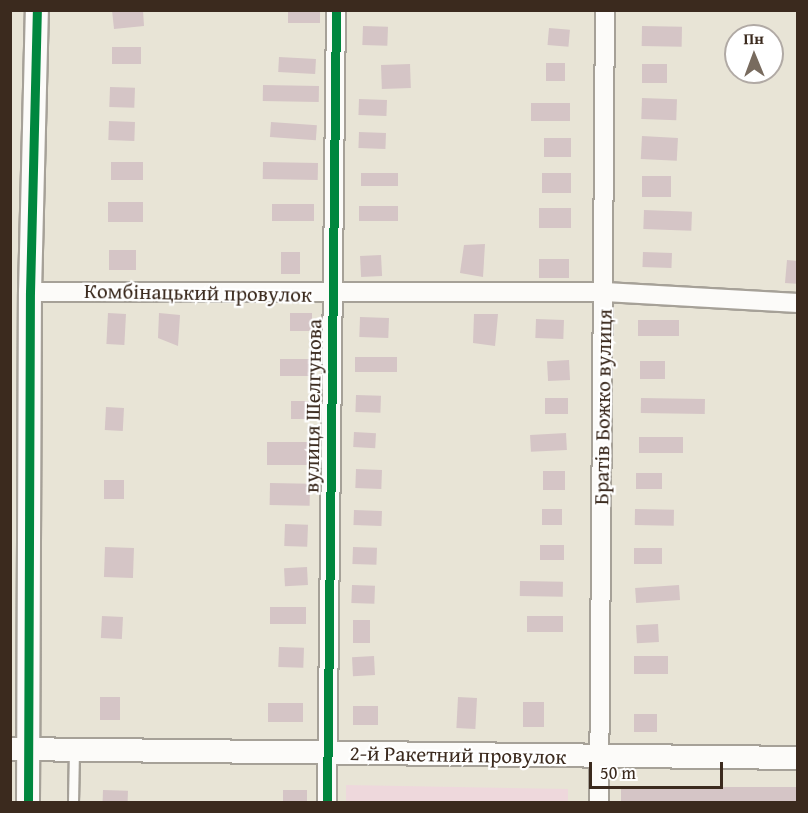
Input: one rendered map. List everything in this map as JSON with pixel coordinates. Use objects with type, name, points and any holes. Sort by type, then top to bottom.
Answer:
[{"type":"street","points":[[28,802],[20,750],[37,10]]},
{"type":"street","name":"вулиця Шелгунова","points":[[327,802],[336,10]]},
{"type":"street","name":"Братів Божко вулиця","points":[[599,802],[605,292],[605,10]]},
{"type":"street","name":"Комбінацький провулок","points":[[30,292],[332,294],[605,292],[798,303]]},
{"type":"street","name":"2-й Ракетний провулок","points":[[20,750],[326,752],[600,758],[798,758]]},
{"type":"lane","points":[[73,802],[74,749]]},
{"type":"shaded area","points":[[346,785],[568,789],[568,802],[346,802]]},
{"type":"building","points":[[112,10],[143,10],[144,26],[114,29]]},
{"type":"building","points":[[288,10],[320,10],[320,23],[288,23]]},
{"type":"building","points":[[363,26],[388,27],[387,46],[362,45]]},
{"type":"building","points":[[642,26],[682,27],[682,47],[642,46]]},
{"type":"building","points":[[549,28],[570,30],[568,47],[548,45]]},
{"type":"building","points":[[112,47],[141,47],[141,64],[112,64]]},
{"type":"building","points":[[279,57],[316,59],[315,74],[278,72]]},
{"type":"building","points":[[546,63],[565,63],[565,81],[546,81]]},
{"type":"building","points":[[410,64],[411,88],[382,89],[381,65]]},
{"type":"building","points":[[642,64],[667,64],[667,83],[642,83]]},
{"type":"building","points":[[263,85],[319,86],[319,102],[263,101]]},
{"type":"building","points":[[110,87],[135,88],[134,108],[109,107]]},
{"type":"building","points":[[642,98],[677,99],[676,120],[641,119]]},
{"type":"building","points":[[359,99],[387,100],[386,116],[358,115]]},
{"type":"building","points":[[531,103],[570,103],[570,121],[531,121]]},
{"type":"building","points":[[109,121],[135,122],[134,141],[108,140]]},
{"type":"building","points":[[271,122],[317,125],[316,140],[270,137]]},
{"type":"building","points":[[359,132],[386,133],[385,149],[358,148]]},
{"type":"building","points":[[642,136],[678,138],[677,161],[641,159]]},
{"type":"building","points":[[544,138],[571,138],[571,157],[544,157]]},
{"type":"building","points":[[111,162],[143,162],[143,180],[111,180]]},
{"type":"building","points":[[263,162],[318,163],[318,180],[263,179]]},
{"type":"building","points":[[361,173],[398,173],[398,186],[361,186]]},
{"type":"building","points":[[542,173],[571,173],[571,193],[542,193]]},
{"type":"building","points":[[642,176],[671,176],[671,197],[642,197]]},
{"type":"building","points":[[108,202],[143,202],[143,222],[108,222]]},
{"type":"building","points":[[272,204],[314,204],[314,221],[272,221]]},
{"type":"building","points":[[359,206],[398,206],[398,221],[359,221]]},
{"type":"building","points":[[539,208],[571,208],[571,228],[539,228]]},
{"type":"building","points":[[644,210],[692,212],[691,231],[643,229]]},
{"type":"building","points":[[485,244],[483,277],[460,273],[464,245]]},
{"type":"building","points":[[109,250],[136,250],[136,270],[109,270]]},
{"type":"building","points":[[281,252],[300,252],[300,274],[281,274]]},
{"type":"building","points":[[643,252],[672,253],[671,268],[642,267]]},
{"type":"building","points":[[381,255],[382,276],[361,277],[360,256]]},
{"type":"building","points":[[539,259],[569,259],[569,278],[539,278]]},
{"type":"building","points":[[787,260],[798,261],[796,284],[785,283]]},
{"type":"building","points":[[108,313],[126,314],[124,345],[106,344]]},
{"type":"building","points":[[159,313],[180,315],[178,346],[158,338]]},
{"type":"building","points":[[290,313],[312,313],[312,331],[290,331]]},
{"type":"building","points":[[474,314],[498,314],[495,346],[473,343]]},
{"type":"building","points":[[360,317],[389,318],[388,338],[359,337]]},
{"type":"building","points":[[536,319],[564,320],[563,339],[535,338]]},
{"type":"building","points":[[638,320],[679,320],[679,336],[638,336]]},
{"type":"building","points":[[355,357],[397,357],[397,372],[355,372]]},
{"type":"building","points":[[280,359],[311,359],[311,376],[280,376]]},
{"type":"building","points":[[569,360],[570,380],[548,381],[547,361]]},
{"type":"building","points":[[640,361],[665,361],[665,379],[640,379]]},
{"type":"building","points":[[356,395],[381,396],[380,413],[355,412]]},
{"type":"building","points":[[545,398],[568,398],[568,414],[545,414]]},
{"type":"building","points":[[641,398],[705,399],[705,414],[641,413]]},
{"type":"building","points":[[291,401],[309,401],[309,419],[291,419]]},
{"type":"building","points":[[106,407],[124,408],[123,431],[105,430]]},
{"type":"building","points":[[354,432],[376,433],[375,448],[353,447]]},
{"type":"building","points":[[566,433],[567,450],[531,452],[530,435]]},
{"type":"building","points":[[639,437],[683,437],[683,453],[639,453]]},
{"type":"building","points":[[267,442],[308,442],[308,465],[267,465]]},
{"type":"building","points":[[356,469],[382,470],[381,489],[355,488]]},
{"type":"building","points":[[543,471],[565,471],[565,490],[543,490]]},
{"type":"building","points":[[636,473],[662,473],[662,489],[636,489]]},
{"type":"building","points":[[104,480],[124,480],[124,499],[104,499]]},
{"type":"building","points":[[270,483],[310,484],[310,506],[270,505]]},
{"type":"building","points":[[542,509],[562,509],[562,525],[542,525]]},
{"type":"building","points":[[635,509],[674,510],[674,526],[635,525]]},
{"type":"building","points":[[354,510],[382,511],[381,526],[353,525]]},
{"type":"building","points":[[285,524],[308,525],[307,547],[284,546]]},
{"type":"building","points":[[540,545],[564,545],[564,560],[540,560]]},
{"type":"building","points":[[105,547],[134,548],[133,578],[104,577]]},
{"type":"building","points":[[353,547],[377,548],[376,565],[352,564]]},
{"type":"building","points":[[634,548],[662,548],[662,564],[634,564]]},
{"type":"building","points":[[307,567],[308,585],[285,586],[284,568]]},
{"type":"building","points":[[520,581],[563,582],[563,597],[520,596]]},
{"type":"building","points":[[352,585],[375,586],[374,604],[351,603]]},
{"type":"building","points":[[679,585],[680,600],[636,603],[635,588]]},
{"type":"building","points":[[270,607],[306,607],[306,624],[270,624]]},
{"type":"building","points":[[102,616],[123,617],[122,639],[101,638]]},
{"type":"building","points":[[527,616],[563,616],[563,632],[527,632]]},
{"type":"building","points":[[353,620],[370,620],[370,643],[353,643]]},
{"type":"building","points":[[658,624],[659,642],[637,643],[636,625]]},
{"type":"building","points":[[279,647],[304,648],[303,668],[278,667]]},
{"type":"building","points":[[374,656],[375,675],[353,676],[352,657]]},
{"type":"building","points":[[634,656],[668,656],[668,674],[634,674]]},
{"type":"building","points":[[100,697],[120,697],[120,720],[100,720]]},
{"type":"building","points":[[458,697],[477,698],[475,729],[456,728]]},
{"type":"building","points":[[523,702],[544,702],[544,727],[523,727]]},
{"type":"building","points":[[268,703],[303,703],[303,722],[268,722]]},
{"type":"building","points":[[353,706],[378,706],[378,725],[353,725]]},
{"type":"building","points":[[634,714],[657,714],[657,732],[634,732]]},
{"type":"building","points":[[621,787],[798,787],[798,802],[621,802]]},
{"type":"building","points":[[103,790],[128,791],[128,802],[103,802]]},
{"type":"building","points":[[283,790],[307,790],[307,802],[283,802]]},
{"type":"cycle path","points":[[28,802],[30,292],[37,10]]},
{"type":"cycle path","points":[[327,802],[336,10]]}]
